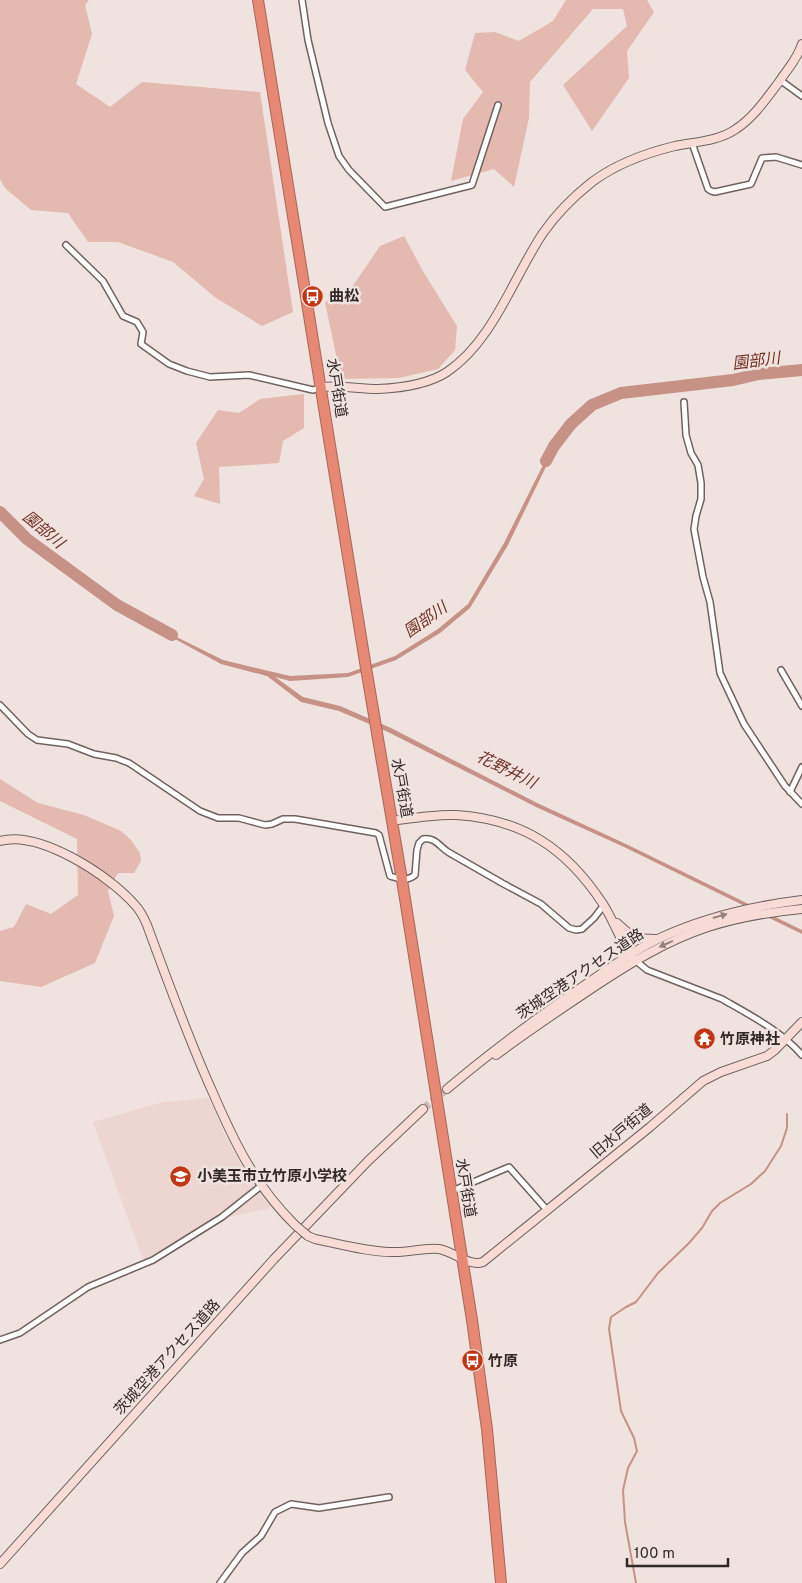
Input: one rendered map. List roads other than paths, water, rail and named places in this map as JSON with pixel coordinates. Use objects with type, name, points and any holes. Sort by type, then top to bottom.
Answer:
[{"type":"highway","name":"水戸街道","points":[[258,0],[462,1258],[487,1429],[501,1583]]},
{"type":"street","points":[[302,0],[310,49],[328,123],[339,156],[349,170],[385,207],[472,186],[498,105]]},
{"type":"street","points":[[66,245],[103,281],[123,316],[137,322],[144,332],[141,344],[168,364],[187,371],[210,376],[249,375],[313,390],[335,385],[377,389],[422,384],[446,372],[469,354],[490,324],[543,233],[566,204],[594,181],[634,158],[708,140],[734,131],[752,117],[798,57],[802,44]]},
{"type":"street","points":[[780,80],[802,96]]},
{"type":"street","points":[[692,144],[708,189],[715,192],[752,184],[762,158],[776,156],[802,165]]},
{"type":"street","points":[[684,402],[686,436],[691,453],[698,465],[701,484],[701,499],[694,529],[710,602],[720,673],[744,724],[785,786],[802,804]]},
{"type":"street","points":[[781,670],[802,706]]},
{"type":"street","points":[[0,705],[28,734],[37,740],[68,744],[94,754],[116,758],[129,764],[200,811],[218,818],[240,818],[265,825],[283,819],[295,819],[376,833],[379,835],[390,876],[402,880],[409,880],[415,876],[419,843],[423,839],[430,838],[448,852],[541,904],[568,928],[582,929],[604,905]]},
{"type":"street","points":[[790,792],[802,767]]},
{"type":"street","points":[[392,821],[455,815],[486,819],[515,827],[548,844],[578,870],[604,905],[639,965],[722,999],[787,1039],[802,1055]]},
{"type":"street","points":[[0,841],[22,839],[51,847],[85,864],[137,907],[147,925],[200,1064],[241,1151],[261,1186],[222,1217],[153,1260],[88,1287],[20,1333],[0,1340]]},
{"type":"street","name":"茨城空港アクセス道路","points":[[448,1091],[516,1033],[658,939],[729,913],[764,905],[802,900]]},
{"type":"street","name":"茨城空港アクセス道路","points":[[633,957],[707,927],[744,918],[802,909]]},
{"type":"street","points":[[610,916],[624,931],[634,938],[658,939]]},
{"type":"street","name":"旧水戸街道","points":[[261,1186],[277,1207],[295,1225],[308,1236],[315,1239],[387,1252],[408,1252],[437,1248],[449,1251],[478,1264],[650,1127],[703,1081],[721,1072],[767,1056],[787,1039],[802,1022]]},
{"type":"street","name":"茨城空港アクセス道路","points":[[0,1564],[274,1259],[369,1160],[424,1111]]},
{"type":"street","points":[[451,1191],[509,1167],[547,1210]]},
{"type":"street","points":[[220,1583],[242,1553],[261,1536],[275,1512],[291,1504],[319,1508],[389,1497]]},
{"type":"waterway","name":"園部川","points":[[546,461],[554,446],[571,424],[592,405],[621,393],[802,370]]},
{"type":"waterway","name":"園部川","points":[[0,512],[27,539],[117,605],[172,635]]},
{"type":"waterway","points":[[636,1583],[625,1522],[623,1490],[628,1468],[637,1451],[634,1438],[621,1411],[609,1329],[611,1317],[636,1302],[658,1273],[702,1228],[712,1211],[720,1203],[751,1184],[765,1171],[781,1146],[787,1128],[787,1114]]},
{"type":"tunnel","points":[[423,1109],[447,1089]]},
{"type":"place","name":"曲松","points":[[313,296]]},
{"type":"place","name":"竹原神社","points":[[704,1039]]},
{"type":"place","name":"小美玉市立竹原小学校","points":[[181,1176]]},
{"type":"place","name":"竹原","points":[[472,1361]]},
{"type":"water label","name":"花野井川","points":[[507,769]]}]
